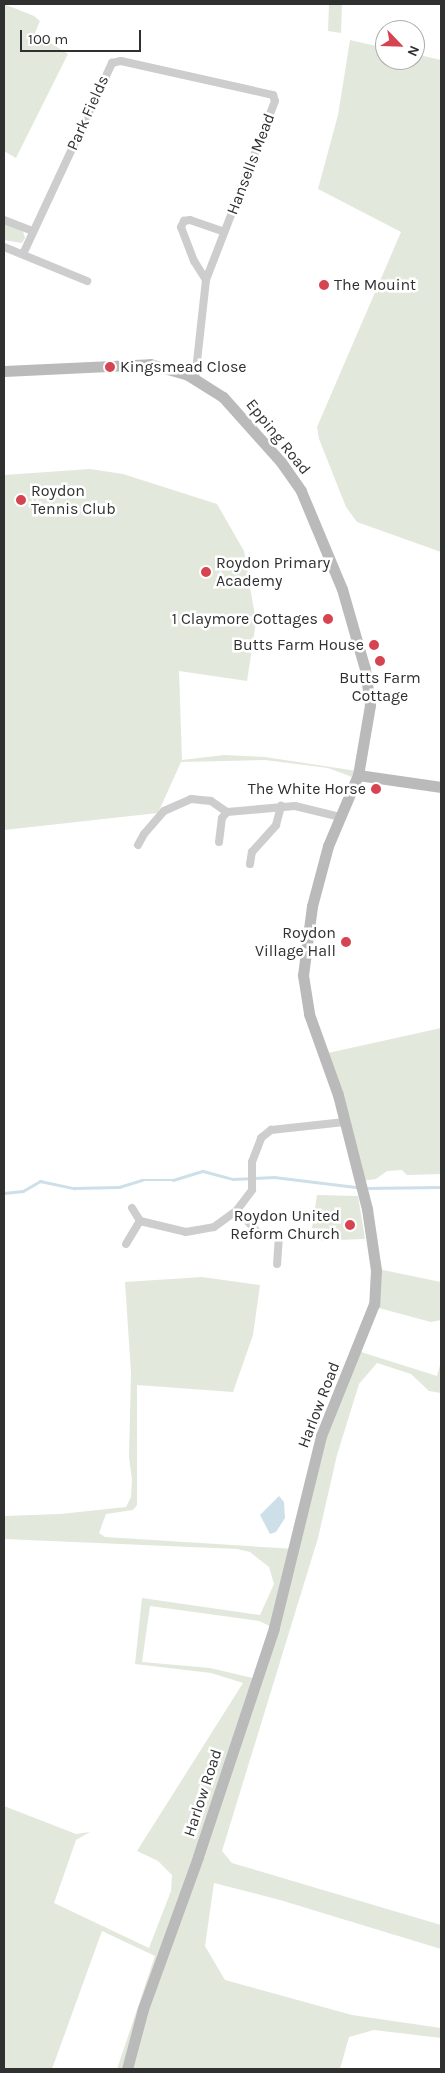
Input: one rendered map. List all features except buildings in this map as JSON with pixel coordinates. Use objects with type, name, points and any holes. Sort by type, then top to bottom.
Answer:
[{"type":"street","name":"Park Fields","points":[[23,254],[112,63],[122,61],[273,95]]},
{"type":"street","name":"Hansells Mead","points":[[195,379],[206,280],[275,101],[273,95]]},
{"type":"street","points":[[4,220],[33,232]]},
{"type":"street","name":"Hansells Mead","points":[[206,280],[194,261],[181,227],[184,220],[190,220],[224,232]]},
{"type":"street","points":[[4,247],[87,281]]},
{"type":"street","name":"Epping Road","points":[[4,371],[150,364],[174,369],[195,379],[223,397],[281,462],[301,491],[342,589],[368,686],[369,722],[358,775]]},
{"type":"street","points":[[358,775],[441,787]]},
{"type":"street","name":"Harlow Road","points":[[127,2069],[143,2009],[198,1857],[274,1628],[321,1436],[373,1309],[374,1250],[345,1122],[309,1014],[303,975],[312,906],[328,846],[358,775]]},
{"type":"street","points":[[138,845],[164,812],[190,799],[211,801],[227,812],[281,806],[317,810],[340,817]]},
{"type":"street","points":[[250,864],[252,852],[276,825],[281,806]]},
{"type":"street","points":[[219,842],[222,818],[227,812]]},
{"type":"street","points":[[132,1208],[140,1221],[198,1232],[214,1226],[237,1210],[252,1190],[252,1162],[261,1138],[272,1130],[345,1122]]},
{"type":"street","points":[[237,1210],[259,1234],[279,1236],[277,1264]]},
{"type":"street","points":[[126,1244],[140,1221]]},
{"type":"shaded area","points":[[4,4],[34,16],[40,21],[35,33],[68,54],[16,158],[4,151]]},
{"type":"shaded area","points":[[329,4],[342,4],[341,33],[328,31]]},
{"type":"shaded area","points":[[350,40],[375,46],[375,70],[425,70],[425,56],[441,60],[441,552],[357,522],[346,507],[319,439],[317,427],[401,232],[318,189],[338,115]]},
{"type":"shaded area","points":[[4,220],[23,231],[25,238],[22,243],[4,240]]},
{"type":"shaded area","points":[[90,469],[123,474],[217,504],[244,551],[256,622],[247,681],[179,671],[182,760],[224,755],[265,757],[357,771],[355,778],[328,768],[265,760],[181,762],[158,813],[4,830],[4,475]]},
{"type":"shaded area","points":[[441,1028],[441,1174],[407,1175],[402,1170],[387,1171],[376,1179],[361,1181],[328,1053]]},
{"type":"shaded area","points":[[317,1195],[358,1196],[365,1239],[310,1241]]},
{"type":"shaded area","points":[[378,1269],[441,1282],[441,1320],[431,1322],[375,1307]]},
{"type":"shaded area","points":[[202,1277],[260,1285],[253,1335],[233,1392],[137,1385],[137,1505],[133,1510],[106,1514],[99,1533],[105,1537],[295,1549],[321,1436],[358,1351],[437,1376],[441,1361],[441,1393],[429,1391],[411,1374],[377,1363],[359,1384],[337,1455],[318,1538],[222,1851],[232,1863],[441,1925],[441,1949],[280,1900],[214,1883],[205,1946],[225,1980],[352,2015],[441,2028],[441,2038],[374,2030],[349,2037],[340,2069],[117,2069],[155,1956],[102,1931],[52,2069],[4,2069],[4,1806],[76,1834],[90,1832],[76,1840],[54,1903],[149,1948],[171,1891],[172,1875],[158,1861],[137,1851],[243,1683],[211,1673],[135,1664],[142,1598],[260,1615],[274,1584],[269,1567],[250,1552],[237,1549],[4,1539],[4,1516],[60,1514],[126,1507],[131,1497],[132,1480],[129,1457],[131,1373],[125,1282]],"holes":[[[150,1606],[259,1621],[274,1628],[257,1679],[210,1668],[142,1662]]]},
{"type":"water","points":[[279,1496],[284,1502],[285,1518],[276,1532],[270,1534],[260,1515]]},
{"type":"waterway","points":[[4,1193],[23,1191],[40,1181],[74,1188],[119,1187],[142,1180],[173,1180],[203,1171],[233,1179],[274,1177],[357,1187]]},
{"type":"waterway","points":[[365,1188],[441,1187]]},
{"type":"place","name":"The Mouint","points":[[324,285]]},
{"type":"place","name":"Kingsmead Close","points":[[110,367]]},
{"type":"place","name":"Roydon Tennis Club","points":[[21,500]]},
{"type":"place","name":"Roydon Primary Academy","points":[[206,572]]},
{"type":"place","name":"1 Claymore Cottages","points":[[328,619]]},
{"type":"place","name":"Butts Farm House","points":[[374,645]]},
{"type":"place","name":"Butts Farm Cottage","points":[[380,661]]},
{"type":"place","name":"The White Horse","points":[[376,789]]},
{"type":"place","name":"Roydon Village Hall","points":[[346,942]]},
{"type":"place","name":"Roydon United Reform Church","points":[[350,1225]]}]
